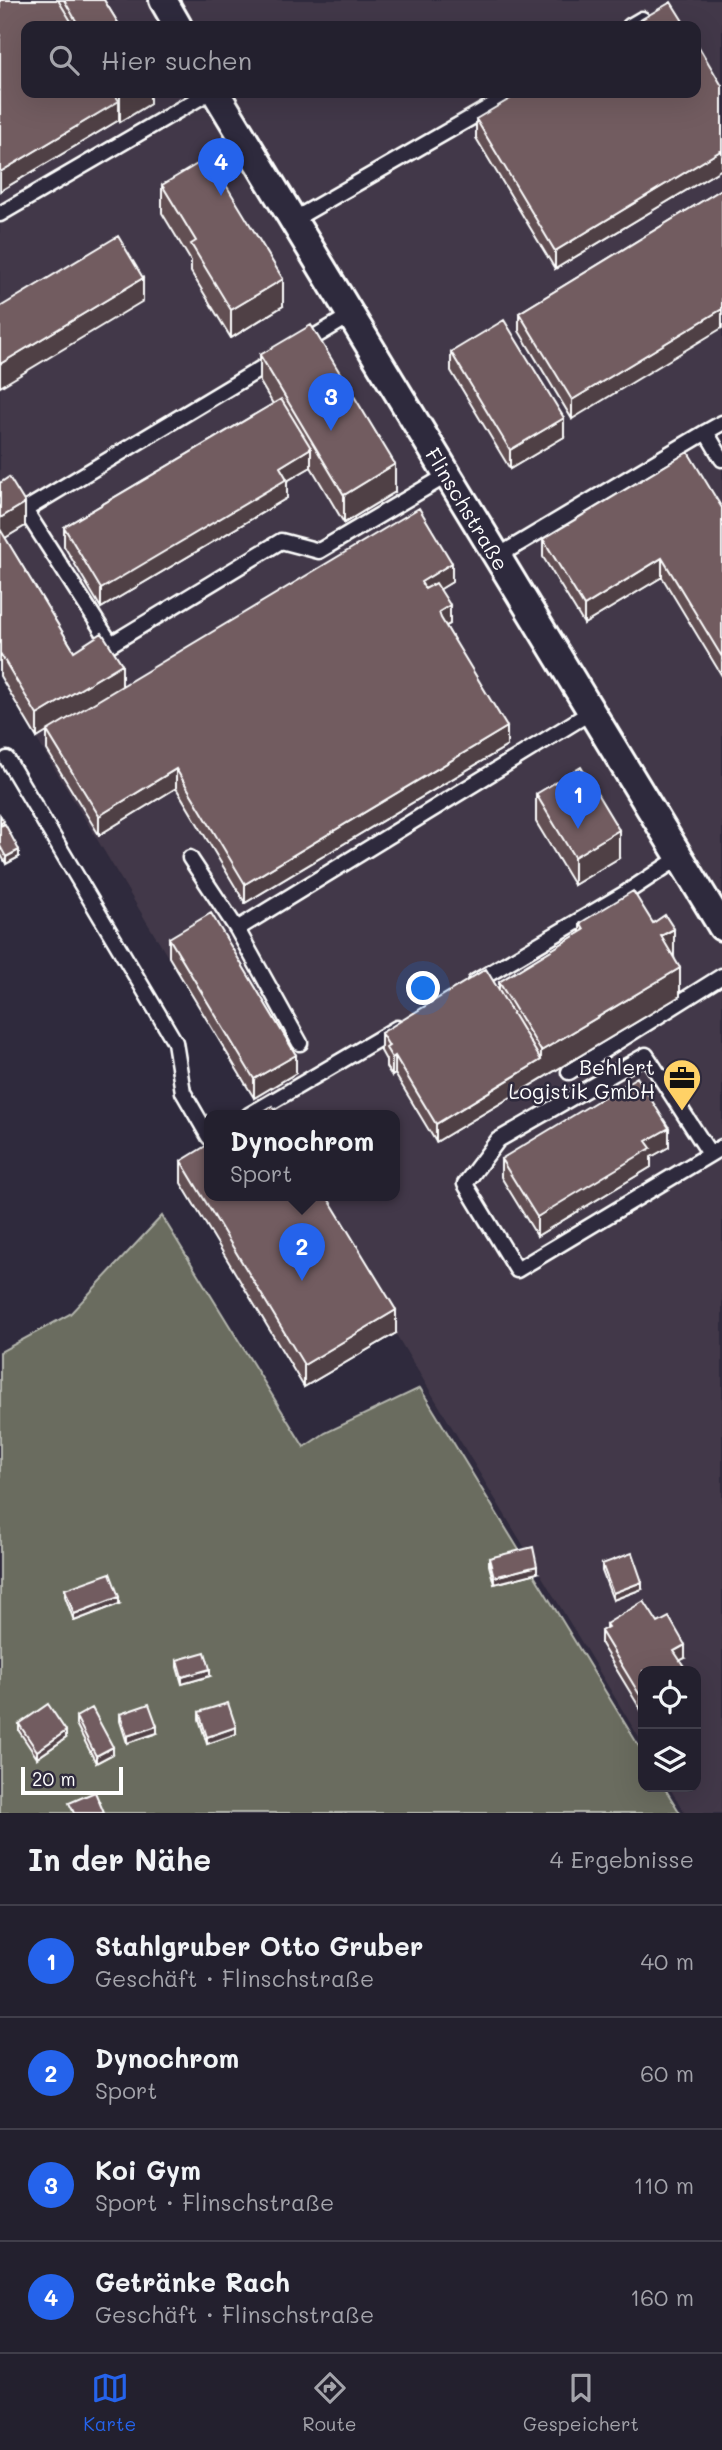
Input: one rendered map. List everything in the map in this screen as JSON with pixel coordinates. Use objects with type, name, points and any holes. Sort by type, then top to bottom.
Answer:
[{"type":"street","points":[[163,0],[175,21]]},
{"type":"street","name":"Flinschstraße","points":[[219,98],[722,927]]},
{"type":"lane","points":[[0,214],[199,98]]},
{"type":"lane","points":[[293,220],[505,98]]},
{"type":"lane","points":[[351,315],[25,510],[111,644],[281,541],[318,551],[449,474]]},
{"type":"lane","points":[[498,556],[722,423]]},
{"type":"lane","points":[[706,432],[722,458]]},
{"type":"lane","points":[[237,929],[591,712]]},
{"type":"lane","points":[[7,759],[175,1042],[183,1092],[204,1128]]},
{"type":"lane","points":[[462,990],[624,894],[680,857]]},
{"type":"lane","points":[[190,858],[237,929],[299,1043]]},
{"type":"lane","points":[[569,1072],[722,976]]},
{"type":"lane","points":[[258,1110],[415,1018]]},
{"type":"lane","points":[[646,1055],[716,1151],[517,1270],[465,1184],[498,1140],[646,1055]]},
{"type":"shaded area","points":[[0,0],[722,0],[722,1813],[685,1813],[672,1792],[701,1792],[701,1666],[638,1666],[638,1736],[316,1201],[400,1201],[400,1110],[260,1110],[0,678]]},
{"type":"green space","points":[[162,1216],[304,1447],[325,1433],[420,1388],[638,1745],[638,1792],[667,1792],[680,1813],[0,1813],[0,1352],[70,1314]]},
{"type":"building","points":[[0,0],[58,0],[71,21],[21,21],[21,98],[117,98],[119,101],[0,172]]},
{"type":"building","points":[[64,0],[104,0],[117,21],[76,21]]},
{"type":"building","points":[[671,2],[683,21],[639,21]]},
{"type":"building","points":[[701,50],[722,86],[722,150],[555,251],[476,119],[512,98],[701,98]]},
{"type":"building","points":[[209,157],[283,279],[231,310],[191,244],[196,241],[162,185]]},
{"type":"building","points":[[722,189],[722,309],[572,400],[519,313]]},
{"type":"building","points":[[118,236],[143,278],[0,364],[0,307]]},
{"type":"building","points":[[504,320],[564,418],[510,450],[451,352]]},
{"type":"building","points":[[311,325],[395,464],[344,495],[260,355]]},
{"type":"building","points":[[281,399],[311,448],[280,467],[287,479],[101,589],[64,527]]},
{"type":"building","points":[[688,452],[722,508],[722,657],[662,558],[584,606],[543,539]]},
{"type":"building","points":[[9,477],[25,503],[0,518],[0,483]]},
{"type":"building","points":[[419,508],[452,563],[421,582],[425,589],[436,583],[450,605],[439,612],[441,618],[507,727],[245,884],[176,769],[99,816],[47,731]]},
{"type":"building","points":[[0,529],[74,651],[102,633],[122,664],[37,715],[0,653]]},
{"type":"building","points":[[581,767],[619,830],[574,857],[536,794]]},
{"type":"building","points":[[5,824],[19,850],[6,857],[0,846],[0,826]]},
{"type":"building","points":[[633,891],[653,923],[665,915],[674,929],[661,936],[680,968],[541,1051],[499,982],[584,930],[580,923]]},
{"type":"building","points":[[211,913],[296,1055],[254,1079],[169,938]]},
{"type":"building","points":[[486,969],[541,1060],[436,1124],[395,1056],[392,1058],[381,1033]]},
{"type":"building","points":[[637,1077],[669,1128],[646,1141],[651,1148],[537,1217],[501,1159]]},
{"type":"building","points":[[204,1147],[204,1199],[181,1161]]},
{"type":"building","points":[[205,1201],[330,1201],[396,1310],[304,1365]]},
{"type":"building","points":[[533,1547],[537,1566],[494,1577],[489,1558]]},
{"type":"building","points":[[632,1553],[642,1582],[613,1593],[602,1564]]},
{"type":"building","points":[[110,1573],[119,1597],[74,1614],[65,1589]]},
{"type":"building","points":[[644,1601],[658,1623],[669,1617],[685,1645],[674,1651],[684,1666],[638,1666],[638,1692],[601,1631],[608,1627],[606,1624]]},
{"type":"building","points":[[205,1652],[210,1669],[182,1677],[177,1660]]},
{"type":"building","points":[[228,1703],[236,1727],[207,1737],[199,1712]]},
{"type":"building","points":[[48,1704],[66,1731],[37,1751],[19,1724]]},
{"type":"building","points":[[149,1704],[157,1726],[127,1736],[120,1714]]},
{"type":"building","points":[[92,1708],[113,1747],[96,1756],[76,1717]]},
{"type":"building","points":[[95,1792],[104,1813],[74,1813],[69,1803]]},
{"type":"place","name":"Getränke Rach","points":[[221,196]]},
{"type":"place","name":"Koi Gym","points":[[331,431]]},
{"type":"place","name":"Stahlgruber Otto Gruber","points":[[578,829]]},
{"type":"place","name":"Behlert Logistik GmbH","points":[[682,1112]]},
{"type":"place","name":"Dynochrom","points":[[302,1281]]}]
